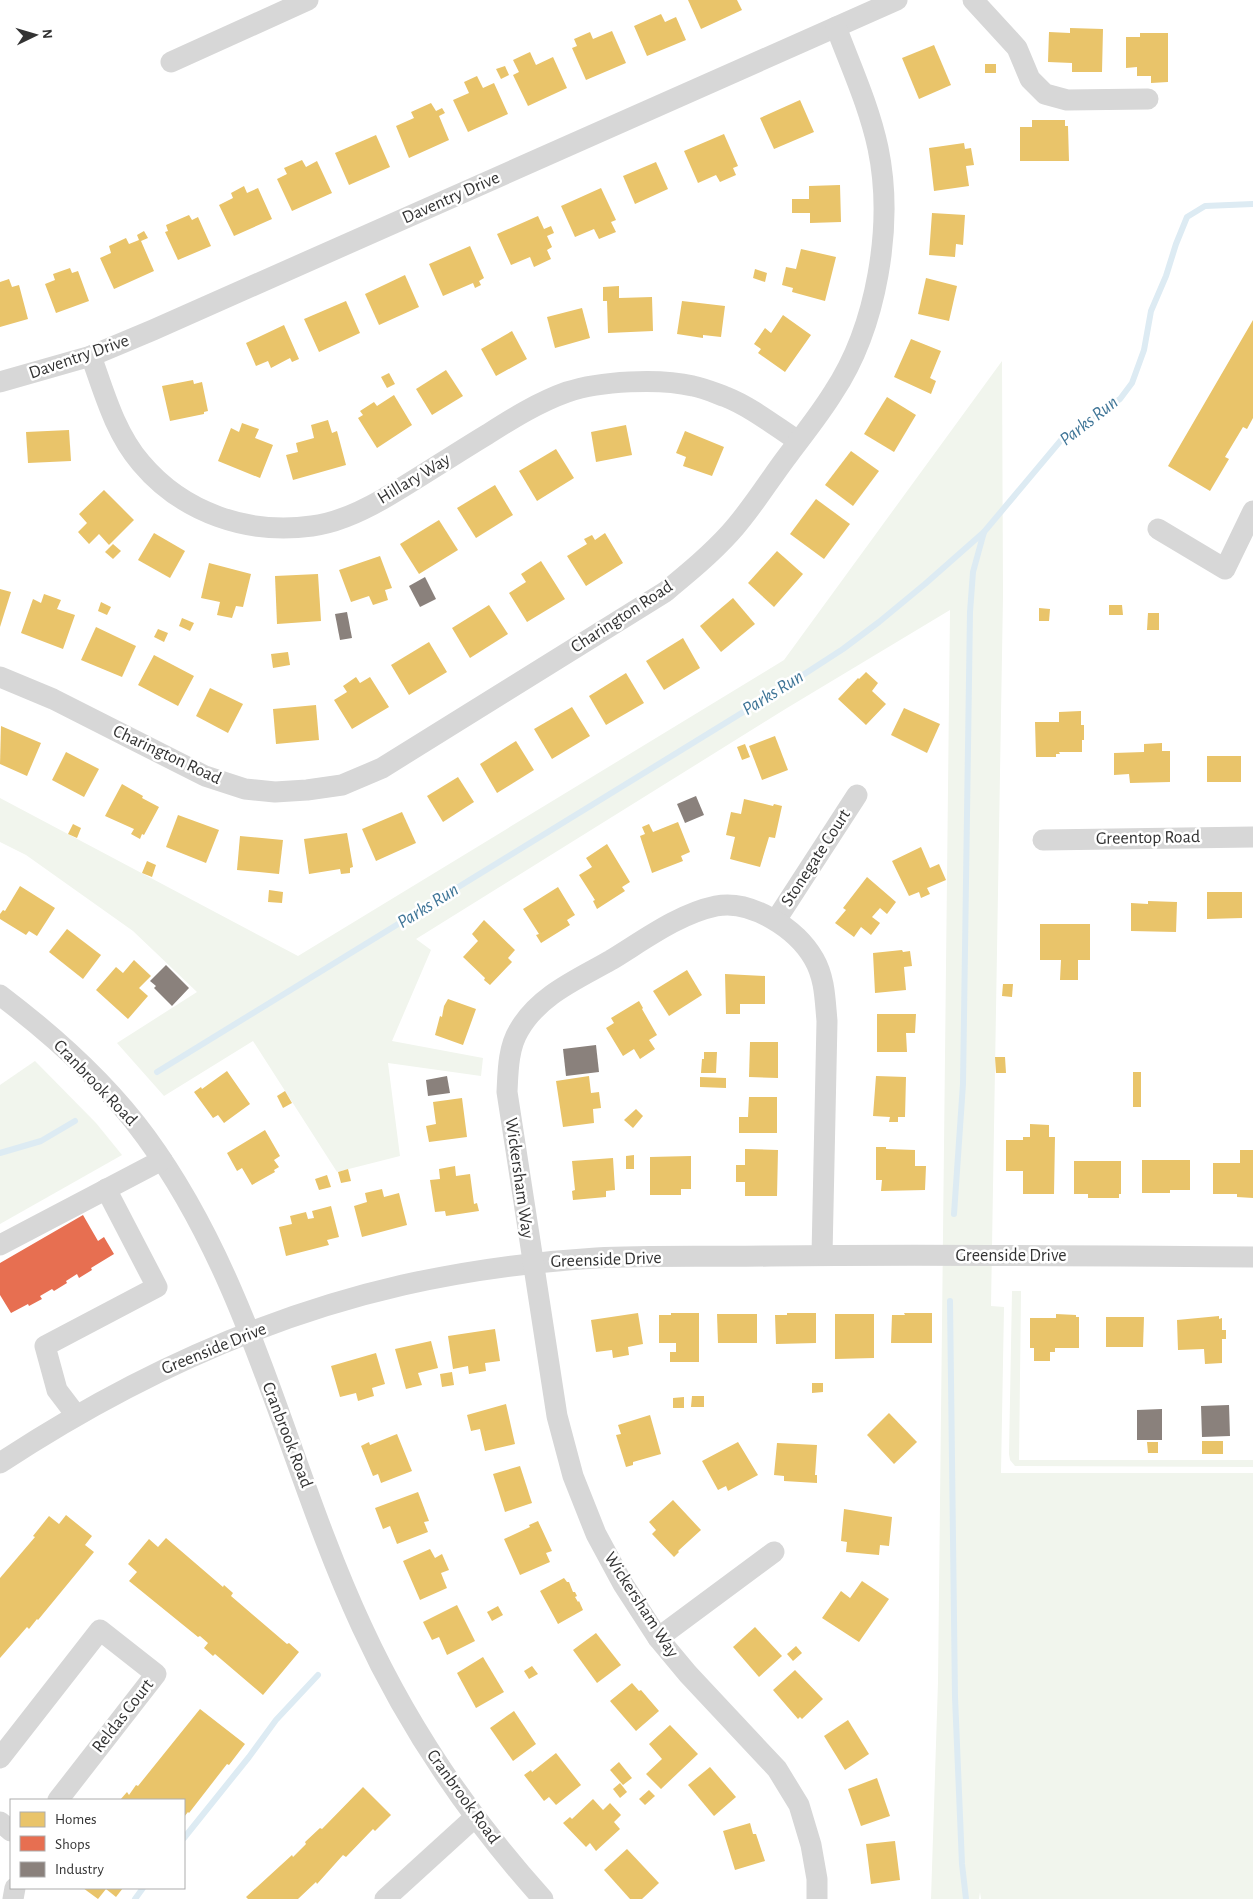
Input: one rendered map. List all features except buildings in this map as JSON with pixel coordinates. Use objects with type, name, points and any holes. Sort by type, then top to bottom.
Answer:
[{"type":"street","points":[[171,62],[308,0]]},
{"type":"street","name":"Daventry Drive","points":[[0,382],[91,356],[162,326],[897,0]]},
{"type":"street","points":[[973,0],[1017,48],[1030,79],[1045,94],[1067,100],[1148,99]]},
{"type":"street","name":"Charington Road","points":[[0,678],[53,699],[205,776],[245,789],[275,792],[307,790],[342,785],[382,768],[665,592],[703,561],[731,532],[834,392],[860,341],[874,297],[882,247],[884,201],[878,149],[867,108],[836,27]]},
{"type":"street","name":"Hillary Way","points":[[91,356],[118,428],[140,462],[166,490],[196,508],[232,522],[273,529],[313,526],[343,519],[382,500],[525,410],[568,392],[609,384],[652,382],[693,386],[728,397],[798,441]]},
{"type":"street","points":[[1158,529],[1225,569],[1253,511]]},
{"type":"street","name":"Stonegate Court","points":[[776,920],[857,795]]},
{"type":"street","name":"Greentop Road","points":[[1043,840],[1253,837]]},
{"type":"street","name":"Wickersham Way","points":[[817,1899],[817,1879],[811,1844],[800,1805],[777,1769],[688,1674],[658,1638],[623,1584],[596,1534],[573,1476],[557,1416],[507,1092],[508,1061],[518,1030],[545,998],[685,916],[717,906],[743,907],[776,920],[797,938],[814,959],[824,987],[827,1021],[822,1255]]},
{"type":"street","name":"Cranbrook Road","points":[[0,995],[83,1066],[128,1115],[162,1160],[204,1232],[220,1264],[249,1333],[344,1586],[365,1634],[402,1707],[474,1818],[543,1899]]},
{"type":"street","points":[[0,1245],[162,1160]]},
{"type":"street","points":[[76,1415],[57,1390],[45,1346],[157,1287],[106,1189]]},
{"type":"street","name":"Greenside Drive","points":[[0,1463],[76,1415],[167,1368],[249,1333],[341,1301],[404,1285],[473,1271],[532,1263],[599,1258],[822,1255],[1253,1257]]},
{"type":"street","points":[[658,1638],[774,1552]]},
{"type":"street","name":"Reldas Court","points":[[0,1758],[100,1630],[156,1674],[59,1799]]},
{"type":"street","points":[[385,1899],[474,1818]]},
{"type":"street","points":[[0,1822],[10,1830]]},
{"type":"shaded area","points":[[1002,361],[1003,596],[991,1306],[1004,1307],[1001,1473],[1253,1473],[1253,1899],[981,1899],[980,1892],[979,1899],[931,1899],[938,1682],[950,610],[787,708],[416,939],[431,950],[392,1041],[483,1058],[481,1076],[388,1063],[400,1156],[337,1172],[253,1041],[164,1096],[117,1043],[197,992],[133,931],[26,855],[0,842],[0,798],[298,956],[784,660]]},
{"type":"shaded area","points":[[35,1061],[96,1123],[122,1155],[0,1224],[0,1085]]},
{"type":"shaded area","points":[[1012,1291],[1021,1291],[1019,1460],[1253,1460],[1253,1467],[1015,1466],[1010,1460],[1009,1454]]},
{"type":"waterway","name":"Parks Run","points":[[157,1072],[789,684],[843,649],[879,622],[984,532],[1062,439],[1120,399],[1132,383],[1144,350],[1151,311],[1187,217],[1205,206],[1253,204]]},
{"type":"waterway","points":[[954,1214],[963,1084],[970,612],[973,572],[984,532]]},
{"type":"waterway","name":"Parks Run","points":[[0,1153],[41,1141],[75,1121]]},
{"type":"waterway","points":[[950,1301],[955,1697],[962,1864],[966,1899]]},
{"type":"waterway","points":[[185,1837],[276,1720],[318,1675]]},
{"type":"waterway","points":[[135,1899],[142,1889]]}]
